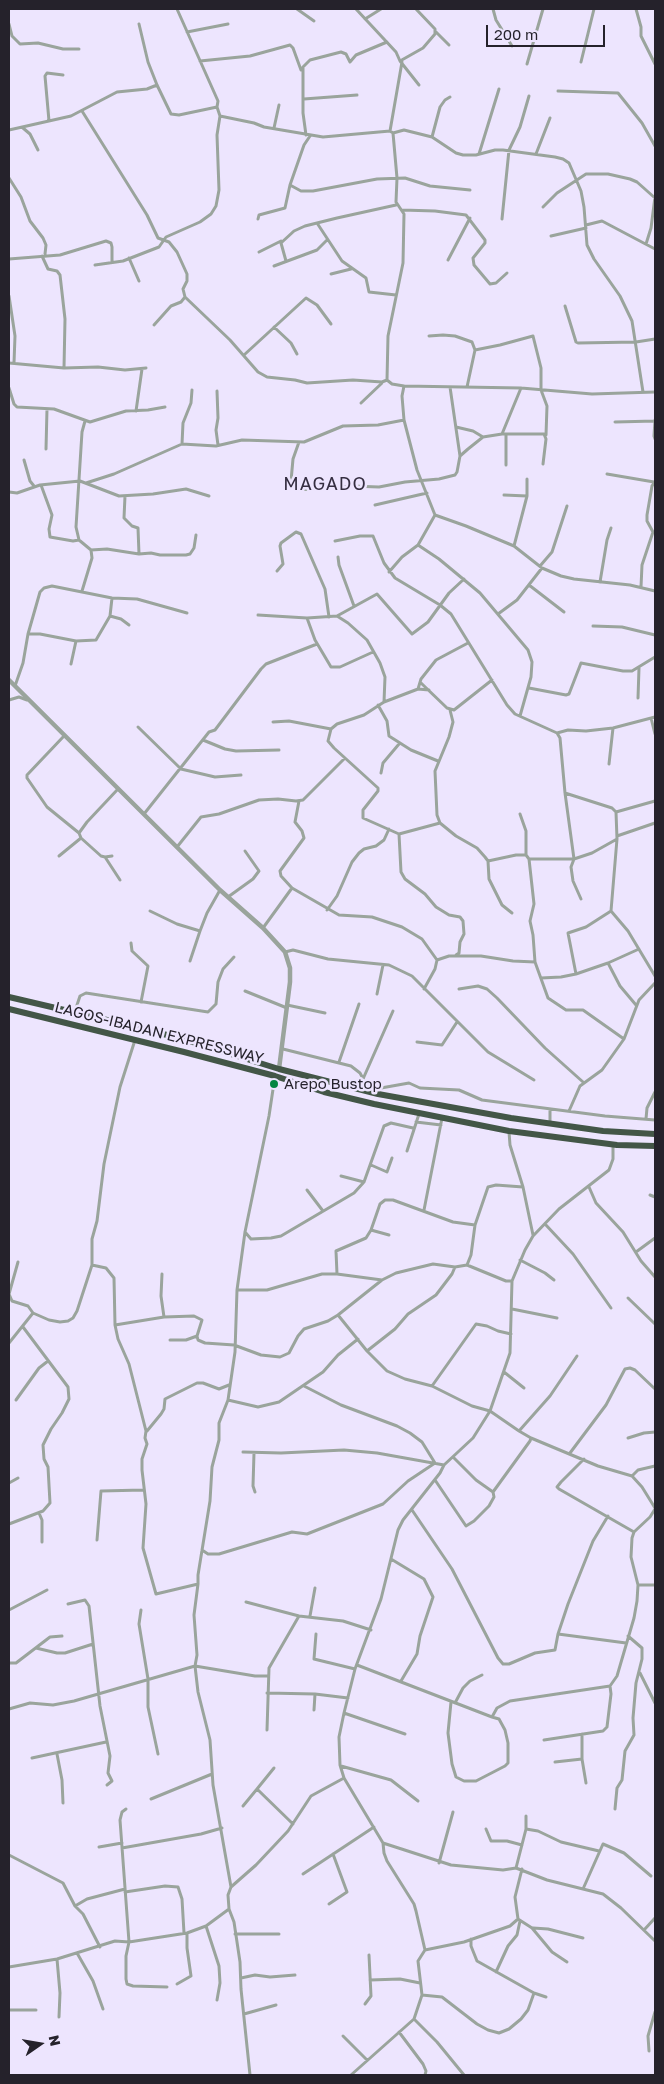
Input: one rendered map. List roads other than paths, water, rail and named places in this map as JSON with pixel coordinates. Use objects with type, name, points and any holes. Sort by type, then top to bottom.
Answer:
[{"type":"highway","name":"LAGOS-IBADAN EXPRESSWAY","points":[[9,997],[75,1011],[189,1041],[279,1070],[378,1094],[550,1124],[603,1131],[655,1134]]},
{"type":"highway","name":"LAGOS-IBADAN EXPRESSWAY","points":[[9,1009],[135,1039],[275,1076],[324,1092],[419,1114],[509,1131],[613,1144],[655,1146]]},
{"type":"street","points":[[95,265],[129,258],[159,247],[163,240],[200,222],[211,214],[216,206],[219,190],[217,135],[220,116],[217,108],[216,94],[176,9]]},
{"type":"street","points":[[298,9],[314,21]]},
{"type":"street","points":[[356,9],[396,52],[401,62],[419,85]]},
{"type":"street","points":[[365,19],[381,9]]},
{"type":"street","points":[[416,9],[449,45]]},
{"type":"street","points":[[493,9],[496,20],[512,46]]},
{"type":"street","points":[[527,64],[543,9]]},
{"type":"street","points":[[581,62],[594,9]]},
{"type":"street","points":[[636,9],[641,27],[641,36],[648,46],[655,64]]},
{"type":"street","points":[[9,24],[12,36],[20,44],[38,43],[63,49],[79,49]]},
{"type":"street","points":[[139,24],[144,40],[145,52],[168,109],[175,115],[217,108]]},
{"type":"street","points":[[187,32],[228,24]]},
{"type":"street","points":[[396,205],[397,178],[391,132],[401,62],[423,48],[434,37],[436,32]]},
{"type":"street","points":[[258,219],[259,215],[285,208],[290,185],[308,135],[303,113],[303,67],[310,60],[341,52],[346,54],[350,62],[356,56],[387,42]]},
{"type":"street","points":[[200,61],[250,56],[290,45],[293,48],[302,73]]},
{"type":"street","points":[[49,121],[44,76],[47,74],[63,75]]},
{"type":"street","points":[[9,130],[82,111],[117,92],[147,89],[157,85]]},
{"type":"street","points":[[478,154],[499,89]]},
{"type":"street","points":[[558,91],[618,92],[642,123],[655,146]]},
{"type":"street","points":[[304,99],[356,95]]},
{"type":"street","points":[[502,220],[509,150],[520,127],[530,96]]},
{"type":"street","points":[[432,137],[440,107],[450,97]]},
{"type":"street","points":[[274,128],[279,105]]},
{"type":"street","points":[[82,111],[147,214],[158,238],[169,242],[175,249],[186,271],[187,281],[183,292],[185,298],[244,355],[258,372],[267,377],[307,383],[353,380],[382,382]]},
{"type":"street","points":[[220,116],[308,135],[341,136],[404,130],[432,137],[456,153],[468,156],[495,150],[509,150],[564,159],[569,163],[582,199],[587,245],[590,253],[612,282],[629,310],[636,342],[643,392]]},
{"type":"street","points":[[536,154],[550,118]]},
{"type":"street","points":[[22,128],[30,134],[38,150]]},
{"type":"street","points":[[543,208],[547,201],[581,175],[594,173],[621,176],[637,182],[655,197],[651,228],[646,244]]},
{"type":"street","points":[[9,178],[21,197],[30,220],[43,238],[46,245],[44,255],[48,269],[57,271],[60,274],[65,319],[64,368]]},
{"type":"street","points":[[290,185],[301,191],[377,179],[397,178],[409,179],[430,186],[470,190]]},
{"type":"street","points":[[387,380],[388,336],[403,263],[404,219],[402,210],[396,205]]},
{"type":"street","points":[[259,252],[282,241],[294,231],[317,223],[396,205]]},
{"type":"street","points":[[402,210],[463,214],[470,218],[484,240],[484,243],[473,258],[474,265],[490,284],[496,283],[507,273]]},
{"type":"street","points":[[448,260],[470,218]]},
{"type":"street","points":[[551,236],[602,221],[655,249]]},
{"type":"street","points":[[317,223],[340,258],[351,269],[366,278],[369,292],[396,295]]},
{"type":"street","points":[[9,259],[60,255],[106,240],[111,243],[112,262]]},
{"type":"street","points":[[274,266],[317,250],[327,240]]},
{"type":"street","points":[[282,241],[286,261]]},
{"type":"street","points":[[129,258],[139,281]]},
{"type":"street","points":[[331,274],[351,269]]},
{"type":"street","points":[[9,296],[15,329],[14,364]]},
{"type":"street","points":[[154,324],[171,306],[185,298]]},
{"type":"street","points":[[244,355],[304,299],[308,298],[317,305],[331,324]]},
{"type":"street","points":[[565,306],[576,342],[578,343],[636,342],[655,339]]},
{"type":"street","points":[[274,327],[291,343],[297,354]]},
{"type":"street","points":[[429,336],[443,334],[472,342],[475,350],[467,387]]},
{"type":"street","points":[[475,350],[533,336],[541,368],[542,390],[547,406],[543,464]]},
{"type":"street","points":[[9,363],[64,368],[144,369],[136,411]]},
{"type":"street","points":[[361,403],[382,382],[387,380]]},
{"type":"street","points":[[387,380],[392,384],[404,386],[521,388],[592,394],[655,392]]},
{"type":"street","points":[[389,572],[402,557],[418,545],[435,515],[421,480],[404,420],[402,396],[404,386]]},
{"type":"street","points":[[300,442],[294,459],[291,481],[292,486],[297,490],[352,486],[379,488],[455,475],[460,456],[450,387]]},
{"type":"street","points":[[9,388],[14,404],[18,407],[54,409],[85,421],[96,421],[126,411],[164,407]]},
{"type":"street","points":[[506,465],[504,434],[521,388]]},
{"type":"street","points":[[182,444],[183,424],[188,414],[192,390]]},
{"type":"street","points":[[217,392],[218,418],[216,430],[218,445]]},
{"type":"street","points":[[46,449],[47,409]]},
{"type":"street","points":[[86,483],[114,474],[182,444],[218,445],[238,440],[309,442],[343,426],[378,425],[404,420]]},
{"type":"street","points":[[615,422],[655,420],[655,439]]},
{"type":"street","points":[[85,421],[82,432],[76,527],[79,540],[92,552]]},
{"type":"street","points":[[456,427],[473,431],[483,437]]},
{"type":"street","points":[[460,456],[483,437],[504,434],[546,435]]},
{"type":"street","points":[[24,460],[30,480],[34,486]]},
{"type":"street","points":[[607,474],[655,482],[647,515],[647,521],[653,532],[642,565],[641,587]]},
{"type":"street","points":[[514,546],[527,496],[527,479]]},
{"type":"street","points":[[9,492],[17,493],[34,486],[80,481],[106,492],[124,496],[186,489],[209,496]]},
{"type":"street","points":[[40,485],[44,490],[52,515],[50,537],[73,542],[79,540]]},
{"type":"street","points":[[375,505],[427,493]]},
{"type":"street","points":[[504,494],[527,496]]},
{"type":"street","points":[[124,496],[124,518],[132,526],[138,528],[139,554]]},
{"type":"street","points":[[498,614],[517,600],[552,552],[567,506]]},
{"type":"street","points":[[435,515],[514,546],[541,567],[561,576],[641,587],[655,591]]},
{"type":"street","points":[[600,582],[611,528]]},
{"type":"street","points":[[277,571],[283,564],[281,543],[296,532],[301,534],[325,589],[329,617]]},
{"type":"street","points":[[82,591],[92,552],[98,549],[139,554],[190,554],[194,548],[196,535]]},
{"type":"street","points":[[335,542],[360,536],[373,536],[389,572],[404,585],[440,605],[451,614],[511,711],[557,733],[560,738],[564,793],[574,859],[571,868],[581,899]]},
{"type":"street","points":[[418,545],[480,593],[528,650],[532,662],[529,688],[520,716]]},
{"type":"street","points":[[338,557],[339,565],[354,606]]},
{"type":"street","points":[[258,615],[307,618],[338,616],[377,594],[412,634],[428,622],[449,594],[464,579]]},
{"type":"street","points":[[528,585],[564,612]]},
{"type":"street","points":[[15,686],[23,663],[28,634],[40,592],[44,588],[52,586],[112,598],[137,599],[187,613]]},
{"type":"street","points":[[28,634],[40,634],[76,641],[96,640],[110,616],[112,598]]},
{"type":"street","points":[[110,616],[121,619],[130,625]]},
{"type":"street","points":[[338,616],[367,640],[383,670],[384,702]]},
{"type":"street","points":[[307,618],[317,644],[331,667],[335,668],[373,652]]},
{"type":"street","points":[[593,626],[622,627],[655,635]]},
{"type":"street","points":[[70,664],[76,641]]},
{"type":"street","points":[[418,689],[421,679],[436,660],[468,643]]},
{"type":"street","points":[[143,815],[209,732],[215,730],[266,664],[317,644]]},
{"type":"street","points":[[529,688],[566,696],[570,694],[582,664],[623,671],[639,668],[655,657]]},
{"type":"street","points":[[638,698],[639,668]]},
{"type":"street","points":[[9,680],[143,815],[220,890],[263,928],[285,952],[290,968],[283,1049],[279,1070]]},
{"type":"street","points":[[450,710],[457,709],[492,680]]},
{"type":"street","points":[[421,683],[450,710],[453,722],[450,737],[435,771],[436,811],[440,823],[456,836],[477,848],[488,861],[489,879],[502,906],[512,913]]},
{"type":"street","points":[[429,690],[418,689],[384,702],[364,715],[337,724],[330,729],[328,741],[379,790],[362,810],[363,818],[399,834],[440,823]]},
{"type":"street","points":[[9,700],[19,697],[30,702]]},
{"type":"street","points":[[378,705],[387,721],[390,736],[399,744],[420,755],[438,761]]},
{"type":"street","points":[[557,733],[568,730],[586,731],[613,728],[653,718],[655,734]]},
{"type":"street","points":[[273,722],[289,721],[330,729]]},
{"type":"street","points":[[138,727],[181,769],[215,777],[241,774]]},
{"type":"street","points":[[609,764],[613,728]]},
{"type":"street","points":[[64,736],[27,775],[27,778],[47,807],[79,833],[81,838],[101,856],[112,856]]},
{"type":"street","points":[[203,740],[236,752],[279,750]]},
{"type":"street","points":[[381,773],[383,763],[399,744]]},
{"type":"street","points":[[345,758],[317,787],[298,802],[295,822],[302,831],[304,838],[280,873],[292,888],[327,910],[338,915],[372,917],[402,927],[422,939],[437,960],[435,970],[424,989]]},
{"type":"street","points":[[79,833],[118,789]]},
{"type":"street","points":[[564,793],[612,808],[616,812],[617,837],[611,911],[639,949],[655,976]]},
{"type":"street","points":[[177,847],[200,817],[219,814],[259,800],[298,802]]},
{"type":"street","points":[[616,812],[655,801]]},
{"type":"street","points":[[520,814],[526,830],[527,857],[534,904],[530,921],[535,962],[548,998],[554,1004],[566,1010],[583,1010],[624,1039]]},
{"type":"street","points":[[488,861],[510,856],[574,859],[592,853],[617,837],[655,823]]},
{"type":"street","points":[[327,910],[337,896],[352,862],[364,849],[376,846],[384,840],[389,829]]},
{"type":"street","points":[[399,834],[404,879],[422,891],[436,907],[449,915],[460,918],[462,921],[464,934],[460,942],[459,953],[456,955]]},
{"type":"street","points":[[59,856],[81,838]]},
{"type":"street","points":[[228,897],[259,874],[257,866],[245,851]]},
{"type":"street","points":[[105,857],[120,880]]},
{"type":"street","points":[[263,928],[292,888]]},
{"type":"street","points":[[190,961],[207,913],[220,890]]},
{"type":"street","points":[[150,911],[177,924],[200,931]]},
{"type":"street","points":[[576,974],[568,933],[586,927],[611,911]]},
{"type":"street","points":[[131,943],[132,951],[148,966],[141,1002]]},
{"type":"street","points":[[541,978],[576,974],[608,963],[639,949]]},
{"type":"street","points":[[285,952],[293,950],[328,959],[389,965],[412,976],[488,1052],[534,1080]]},
{"type":"street","points":[[437,960],[456,955],[480,956],[512,962],[535,962]]},
{"type":"street","points":[[75,1011],[80,996],[86,993],[208,1012],[216,1004],[218,982],[223,968],[234,957]]},
{"type":"street","points":[[608,963],[620,986],[636,1005]]},
{"type":"street","points":[[377,994],[383,965]]},
{"type":"street","points":[[569,1111],[576,1092],[584,1082],[602,1070],[624,1039],[636,1005],[642,995],[655,984]]},
{"type":"street","points":[[459,989],[478,986],[487,990],[545,1048],[584,1082]]},
{"type":"street","points":[[245,991],[287,1006],[326,1013]]},
{"type":"street","points":[[338,1062],[359,1004]]},
{"type":"street","points":[[363,1080],[393,1011]]},
{"type":"street","points":[[417,1042],[442,1045],[457,1022]]},
{"type":"street","points":[[18,1262],[9,1296],[12,1300],[28,1306],[33,1313],[60,1322],[73,1318],[92,1265],[92,1240],[97,1221],[104,1164],[120,1087],[135,1039]]},
{"type":"street","points":[[283,1049],[338,1062],[356,1069],[366,1084],[381,1088],[409,1083],[420,1088],[459,1090],[482,1100],[655,1120]]},
{"type":"street","points":[[231,1887],[212,1774],[210,1740],[199,1700],[194,1666],[197,1655],[194,1615],[198,1575],[210,1501],[212,1467],[218,1440],[219,1423],[225,1413],[228,1400],[235,1352],[237,1290],[245,1232],[269,1116],[275,1076]]},
{"type":"street","points":[[646,1119],[647,1108],[655,1092]]},
{"type":"street","points":[[550,1109],[550,1124]]},
{"type":"street","points":[[406,1151],[419,1114]]},
{"type":"street","points":[[424,1210],[442,1118]]},
{"type":"street","points":[[416,1122],[441,1126]]},
{"type":"street","points":[[245,1232],[251,1239],[281,1236],[354,1193],[364,1182],[384,1126],[391,1123],[413,1128]]},
{"type":"street","points":[[509,1131],[510,1145],[523,1187],[533,1236]]},
{"type":"street","points":[[425,1950],[414,1904],[387,1862],[383,1843],[344,1778],[340,1765],[339,1737],[344,1713],[355,1669],[381,1600],[398,1530],[403,1520],[435,1480],[444,1465],[473,1438],[490,1411],[510,1353],[512,1280],[520,1260],[533,1236],[564,1204],[609,1170],[613,1159],[613,1144]]},
{"type":"street","points":[[371,1165],[387,1172],[392,1158]]},
{"type":"street","points":[[341,1176],[364,1182]]},
{"type":"street","points":[[467,1265],[471,1255],[475,1225],[488,1187],[496,1185],[523,1187]]},
{"type":"street","points":[[589,1186],[596,1203],[623,1232],[655,1277]]},
{"type":"street","points":[[307,1190],[323,1210]]},
{"type":"street","points":[[650,1195],[655,1197]]},
{"type":"street","points":[[337,1274],[336,1251],[363,1240],[371,1230],[380,1204],[385,1200],[393,1200],[418,1210],[424,1210],[453,1222],[475,1225]]},
{"type":"street","points":[[545,1224],[573,1254],[611,1308]]},
{"type":"street","points":[[371,1230],[390,1236]]},
{"type":"street","points":[[636,1252],[655,1238]]},
{"type":"street","points":[[520,1260],[554,1280]]},
{"type":"street","points":[[115,1325],[164,1317],[194,1316],[202,1320],[197,1336],[198,1340],[205,1343],[234,1345],[261,1355],[286,1356],[304,1329],[338,1315],[382,1280],[396,1273],[433,1264],[455,1267],[467,1265],[506,1281],[512,1280]]},
{"type":"street","points":[[92,1265],[106,1268],[114,1278],[115,1325],[118,1339],[129,1364],[146,1431],[147,1444],[142,1459],[143,1490],[146,1504],[143,1548],[156,1594],[198,1584]]},
{"type":"street","points":[[367,1351],[395,1329],[408,1314],[436,1295],[455,1267]]},
{"type":"street","points":[[162,1274],[161,1296],[164,1317]]},
{"type":"street","points":[[237,1290],[267,1290],[314,1276],[337,1274],[382,1280]]},
{"type":"street","points":[[628,1298],[655,1324]]},
{"type":"street","points":[[512,1309],[557,1318]]},
{"type":"street","points":[[9,1343],[33,1313]]},
{"type":"street","points":[[338,1315],[367,1351],[392,1374],[432,1386],[472,1406],[490,1411],[531,1438],[598,1466],[632,1476],[642,1487],[655,1508],[650,1517],[634,1532],[632,1538],[631,1557],[638,1585],[634,1618],[616,1676],[610,1686],[611,1694],[607,1727],[603,1731],[544,1740]]},
{"type":"street","points":[[432,1386],[476,1324],[512,1334]]},
{"type":"street","points":[[9,1524],[40,1513],[50,1503],[48,1467],[44,1459],[43,1445],[55,1421],[66,1407],[70,1393],[68,1387],[23,1327]]},
{"type":"street","points":[[170,1340],[186,1340],[197,1336]]},
{"type":"street","points":[[228,1400],[251,1407],[267,1406],[279,1402],[323,1372],[338,1355],[358,1338]]},
{"type":"street","points":[[519,1430],[550,1396],[577,1356]]},
{"type":"street","points":[[16,1400],[39,1368],[48,1361]]},
{"type":"street","points":[[570,1454],[606,1404],[625,1369],[635,1370],[655,1389]]},
{"type":"street","points":[[504,1372],[524,1388]]},
{"type":"street","points":[[146,1431],[161,1414],[164,1409],[163,1402],[165,1400],[197,1383],[209,1384],[219,1389],[230,1385]]},
{"type":"street","points":[[304,1386],[341,1405],[397,1426],[410,1433],[422,1442],[435,1463]]},
{"type":"street","points":[[628,1438],[655,1432]]},
{"type":"street","points":[[435,1480],[466,1526],[489,1506],[494,1497],[493,1492],[531,1438]]},
{"type":"street","points":[[243,1452],[344,1450],[377,1453],[444,1465]]},
{"type":"street","points":[[254,1453],[253,1486],[256,1492]]},
{"type":"street","points":[[453,1457],[476,1480],[493,1492]]},
{"type":"street","points":[[584,1459],[557,1487],[564,1493],[634,1532]]},
{"type":"street","points":[[202,1550],[208,1554],[219,1554],[292,1532],[307,1534],[383,1504],[408,1482],[435,1463]]},
{"type":"street","points":[[632,1476],[638,1470],[655,1466]]},
{"type":"street","points":[[9,1483],[18,1478]]},
{"type":"street","points":[[97,1540],[101,1491],[143,1490]]},
{"type":"street","points":[[412,1510],[452,1569],[494,1651],[503,1664],[517,1662],[535,1653],[556,1650],[558,1634],[593,1541],[608,1516]]},
{"type":"street","points":[[40,1513],[42,1520],[42,1542]]},
{"type":"street","points":[[390,1559],[424,1579],[433,1597],[420,1636],[417,1654],[402,1681]]},
{"type":"street","points":[[638,1585],[655,1585]]},
{"type":"street","points":[[310,1616],[315,1588]]},
{"type":"street","points":[[9,1610],[47,1590]]},
{"type":"street","points":[[68,1604],[81,1601],[88,1602],[106,1742],[110,1756],[108,1773],[112,1781],[107,1785]]},
{"type":"street","points":[[246,1602],[298,1616],[343,1621],[371,1630]]},
{"type":"street","points":[[141,1610],[139,1624],[148,1679],[148,1706],[158,1754]]},
{"type":"street","points":[[267,1730],[269,1668],[298,1616]]},
{"type":"street","points":[[316,1634],[314,1659],[355,1669]]},
{"type":"street","points":[[558,1634],[626,1644]]},
{"type":"street","points":[[9,1663],[16,1663],[50,1637],[62,1636]]},
{"type":"street","points":[[628,1636],[642,1648],[640,1676],[655,1703]]},
{"type":"street","points":[[36,1648],[65,1653],[93,1644]]},
{"type":"street","points":[[357,1665],[402,1681],[453,1702],[499,1719],[506,1730],[508,1763],[476,1781],[464,1781],[456,1777],[452,1764],[448,1733],[453,1702],[470,1681],[482,1675]]},
{"type":"street","points":[[9,1709],[34,1702],[43,1706],[52,1705],[100,1694],[194,1666],[255,1676],[268,1676]]},
{"type":"street","points":[[615,1809],[617,1788],[622,1780],[625,1751],[634,1735],[633,1718],[636,1683],[640,1670]]},
{"type":"street","points":[[492,1717],[497,1708],[510,1701],[610,1686]]},
{"type":"street","points":[[268,1693],[316,1694],[348,1698]]},
{"type":"street","points":[[314,1710],[316,1694]]},
{"type":"street","points":[[344,1713],[405,1734]]},
{"type":"street","points":[[582,1734],[582,1760],[586,1783]]},
{"type":"street","points":[[32,1758],[106,1742]]},
{"type":"street","points":[[57,1754],[62,1780],[62,1803]]},
{"type":"street","points":[[555,1762],[582,1760]]},
{"type":"street","points":[[340,1765],[391,1780],[418,1801]]},
{"type":"street","points":[[243,1806],[274,1768]]},
{"type":"street","points":[[151,1799],[212,1774]]},
{"type":"street","points":[[250,2075],[241,1978],[234,1922],[229,1910],[228,1895],[231,1887],[256,1865],[293,1824],[311,1796],[344,1778]]},
{"type":"street","points":[[257,1789],[293,1824]]},
{"type":"street","points":[[126,1809],[120,1814],[129,1942],[125,1975],[127,1984],[139,1987],[167,1987]]},
{"type":"street","points":[[439,1863],[453,1812]]},
{"type":"street","points":[[516,1868],[526,1829],[526,1816]]},
{"type":"street","points":[[303,1874],[374,1826]]},
{"type":"street","points":[[122,1848],[201,1834],[222,1828]]},
{"type":"street","points":[[486,1829],[491,1841],[508,1841],[522,1845]]},
{"type":"street","points":[[526,1829],[538,1831],[561,1842],[599,1851]]},
{"type":"street","points":[[99,1847],[122,1843]]},
{"type":"street","points":[[383,1843],[439,1863],[466,1868],[522,1869],[547,1880],[603,1894],[613,1901],[655,1941]]},
{"type":"street","points":[[583,1888],[603,1844],[624,1853],[651,1876]]},
{"type":"street","points":[[329,1904],[347,1892],[333,1858],[333,1853]]},
{"type":"street","points":[[9,1855],[63,1883],[75,1906],[84,1914],[100,1947]]},
{"type":"street","points":[[496,1972],[508,1946],[517,1935],[519,1920],[515,1897],[522,1869]]},
{"type":"street","points":[[75,1906],[87,1899],[125,1890],[164,1886],[178,1888],[182,1900],[191,1976],[177,1984]]},
{"type":"street","points":[[9,1966],[57,1959],[115,1941],[129,1942],[185,1933],[206,1926],[229,1910]]},
{"type":"street","points":[[644,1930],[655,1918]]},
{"type":"street","points":[[519,1920],[532,1928],[552,1952],[567,1962]]},
{"type":"street","points":[[351,2075],[414,2019],[422,1995],[418,1961],[425,1950],[471,1939],[510,1926],[519,1920]]},
{"type":"street","points":[[206,1926],[219,1966],[220,1983],[217,2000]]},
{"type":"street","points":[[532,1928],[548,1929],[583,1938]]},
{"type":"street","points":[[235,1934],[279,1934]]},
{"type":"street","points":[[471,1939],[471,1946],[477,1962],[534,1993],[546,1997]]},
{"type":"street","points":[[77,1953],[93,1981],[103,2008]]},
{"type":"street","points":[[365,2004],[371,1996],[369,1955]]},
{"type":"street","points":[[57,1959],[60,1994],[59,2017]]},
{"type":"street","points":[[241,1978],[255,1975],[270,1977],[295,1975]]},
{"type":"street","points":[[370,1980],[400,1979],[420,1982]]},
{"type":"street","points":[[422,1995],[442,1997],[477,2024],[499,2033],[509,2029],[528,2010],[534,1993]]},
{"type":"street","points":[[244,2014],[276,2005]]},
{"type":"street","points":[[9,2010],[36,2010]]},
{"type":"street","points":[[649,2051],[648,2036],[655,2012]]},
{"type":"street","points":[[414,2019],[437,2042],[464,2075]]},
{"type":"street","points":[[399,2032],[423,2064],[426,2071],[425,2075]]},
{"type":"street","points":[[343,2036],[367,2060]]},
{"type":"place","name":"Arepo Bustop","points":[[274,1084]]},
{"type":"district","name":"MAGADO","points":[[325,484]]}]
